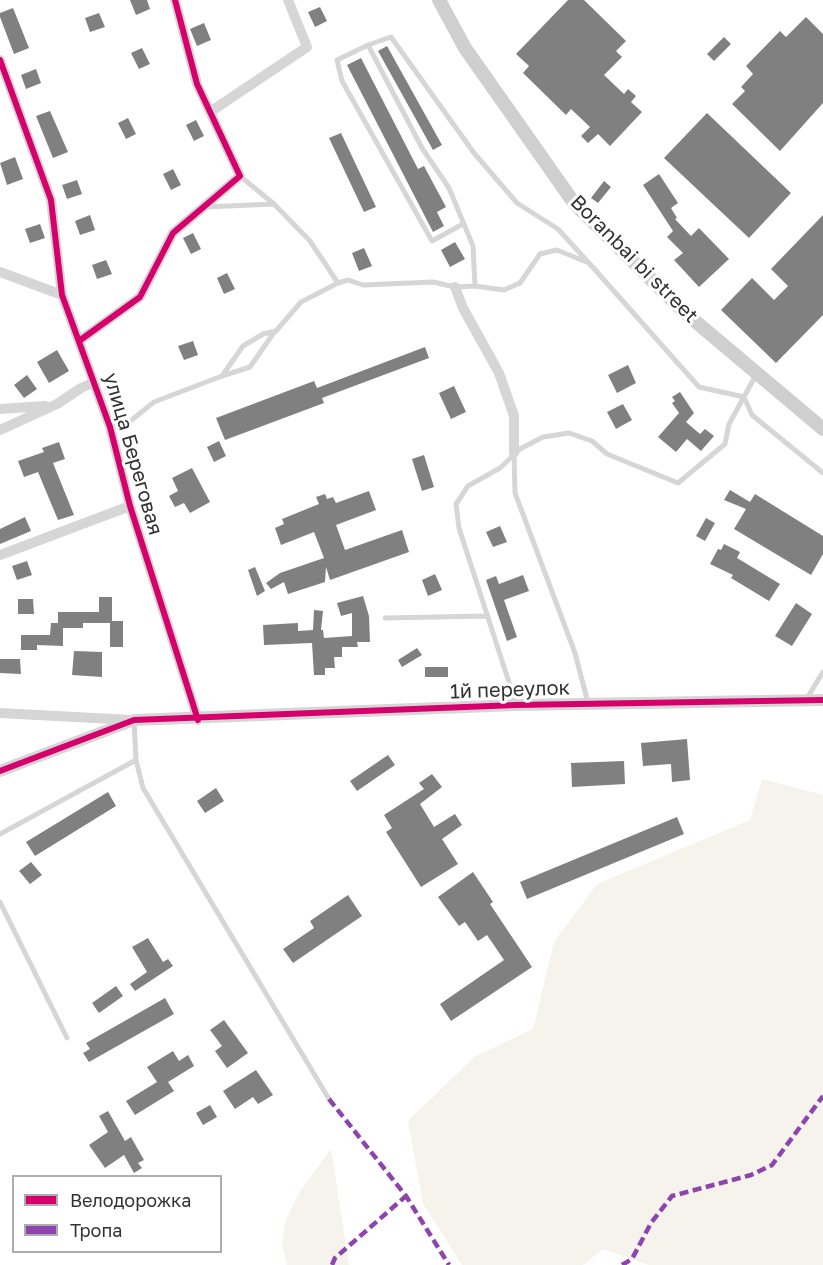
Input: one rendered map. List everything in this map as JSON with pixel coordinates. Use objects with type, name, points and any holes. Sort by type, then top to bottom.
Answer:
[{"type":"main road","name":"Boranbai bi street","points":[[439,0],[465,48],[574,203],[683,311],[823,429]]},
{"type":"street","points":[[80,340],[140,297],[173,233],[240,176],[197,84],[175,0]]},
{"type":"street","points":[[210,112],[307,47],[288,0]]},
{"type":"street","name":"улица Береговая","points":[[0,60],[51,200],[62,296],[110,427],[130,506],[198,720]]},
{"type":"street","points":[[0,272],[62,296]]},
{"type":"street","points":[[455,287],[463,308],[499,373],[514,416],[514,453]]},
{"type":"street","points":[[0,430],[57,404],[81,388],[95,382]]},
{"type":"street","points":[[0,409],[57,404]]},
{"type":"street","points":[[0,555],[130,506]]},
{"type":"street","name":"1й переулок","points":[[134,720],[198,720],[516,705],[823,700]]},
{"type":"street","points":[[0,713],[134,720]]},
{"type":"street","points":[[0,771],[134,720]]},
{"type":"lane","points":[[463,224],[432,241],[342,81],[337,60],[391,37],[474,153],[517,203],[558,229],[699,387],[744,397]]},
{"type":"lane","points":[[368,45],[422,148],[448,188],[473,246],[475,286]]},
{"type":"lane","points":[[240,176],[274,204],[309,241],[338,283]]},
{"type":"lane","points":[[204,207],[274,204]]},
{"type":"lane","points":[[110,427],[128,423],[154,402],[222,376],[250,368],[276,331],[301,302],[338,283],[348,280],[363,285],[433,282],[455,287],[475,286],[504,290],[520,283],[540,254],[558,250],[589,263]]},
{"type":"lane","points":[[222,376],[243,346],[263,334],[276,331]]},
{"type":"lane","points":[[516,705],[459,528],[456,504],[468,486],[500,468],[514,453],[543,437],[569,434],[592,441],[607,454],[678,483],[725,444],[729,424],[757,373]]},
{"type":"lane","points":[[744,397],[752,415],[823,473]]},
{"type":"lane","points":[[514,453],[515,493],[575,652],[588,703]]},
{"type":"lane","points":[[385,618],[487,616]]},
{"type":"lane","points":[[806,700],[823,672]]},
{"type":"lane","points":[[134,720],[136,760],[143,788],[329,1099]]},
{"type":"lane","points":[[0,834],[136,760]]},
{"type":"lane","points":[[0,902],[67,1038]]},
{"type":"shaded area","points":[[762,779],[823,795],[823,1265],[649,1265],[603,1249],[583,1265],[462,1265],[423,1204],[408,1121],[474,1057],[533,1029],[554,942],[597,884],[750,820]]},
{"type":"shaded area","points":[[331,1149],[349,1265],[287,1265],[282,1245],[285,1222],[299,1193]]},
{"type":"building","points":[[130,0],[147,0],[150,9],[136,15]]},
{"type":"building","points":[[568,0],[584,0],[626,41],[616,51],[622,57],[604,75],[624,94],[628,89],[636,96],[631,102],[642,112],[610,146],[598,134],[588,143],[581,136],[590,127],[571,109],[566,115],[523,73],[529,66],[516,54]]},
{"type":"building","points":[[320,7],[327,21],[315,27],[308,12]]},
{"type":"building","points":[[13,8],[29,48],[14,54],[0,17],[0,13]]},
{"type":"building","points":[[99,13],[105,27],[90,32],[85,18]]},
{"type":"building","points":[[806,17],[823,34],[823,103],[780,151],[732,104],[745,91],[741,87],[753,74],[746,66],[780,31],[786,37]]},
{"type":"building","points":[[204,23],[211,40],[197,46],[190,29]]},
{"type":"building","points":[[724,37],[731,44],[714,61],[707,54]]},
{"type":"building","points":[[387,46],[442,145],[433,150],[378,51]]},
{"type":"building","points":[[142,48],[150,64],[139,69],[131,53]]},
{"type":"building","points":[[361,58],[418,169],[424,166],[446,207],[437,212],[444,226],[433,232],[347,65]]},
{"type":"building","points":[[36,69],[41,83],[26,89],[21,75]]},
{"type":"building","points":[[50,111],[68,152],[53,158],[36,116]]},
{"type":"building","points":[[707,113],[791,193],[749,238],[664,158]]},
{"type":"building","points":[[128,118],[136,134],[126,139],[118,123]]},
{"type":"building","points":[[196,120],[204,136],[194,141],[186,125]]},
{"type":"building","points":[[341,133],[376,207],[364,212],[329,138]]},
{"type":"building","points":[[15,157],[23,179],[7,185],[0,163]]},
{"type":"building","points":[[173,169],[181,185],[171,190],[163,174]]},
{"type":"building","points":[[659,174],[678,203],[671,208],[677,218],[675,219],[691,236],[699,228],[729,259],[699,287],[674,260],[683,253],[667,237],[673,231],[643,185]]},
{"type":"building","points":[[77,180],[82,194],[67,199],[62,185]]},
{"type":"building","points":[[604,181],[611,187],[598,203],[591,198]]},
{"type":"building","points":[[90,215],[95,230],[80,235],[75,221]]},
{"type":"building","points":[[823,215],[823,315],[776,363],[721,310],[752,278],[774,300],[788,286],[771,269]]},
{"type":"building","points":[[40,224],[45,238],[30,243],[25,229]]},
{"type":"building","points":[[193,233],[201,249],[191,254],[183,238]]},
{"type":"building","points":[[455,242],[465,259],[450,267],[441,250]]},
{"type":"building","points":[[364,248],[372,266],[359,271],[352,253]]},
{"type":"building","points":[[106,260],[112,274],[97,279],[92,265]]},
{"type":"building","points":[[227,273],[235,289],[224,294],[217,278]]},
{"type":"building","points":[[193,341],[198,355],[184,360],[178,346]]},
{"type":"building","points":[[425,347],[429,358],[322,398],[324,403],[225,440],[216,418],[314,381],[317,388]]},
{"type":"building","points":[[57,350],[69,371],[49,383],[37,362]]},
{"type":"building","points":[[628,365],[636,383],[617,393],[608,375]]},
{"type":"building","points":[[27,375],[37,389],[24,398],[14,385]]},
{"type":"building","points":[[454,386],[466,412],[451,419],[439,393]]},
{"type":"building","points":[[680,392],[694,413],[686,422],[700,434],[705,429],[714,436],[701,451],[687,439],[676,452],[658,437],[679,413],[672,403],[675,401],[672,397]]},
{"type":"building","points":[[623,404],[632,420],[616,429],[607,412]]},
{"type":"building","points":[[219,441],[226,456],[214,462],[207,447]]},
{"type":"building","points":[[59,442],[65,459],[53,463],[74,515],[58,520],[38,472],[24,477],[18,461],[44,452],[42,448]]},
{"type":"building","points":[[424,455],[434,487],[422,491],[412,459]]},
{"type":"building","points":[[192,468],[210,502],[190,513],[184,503],[175,507],[169,496],[178,491],[172,478]]},
{"type":"building","points":[[730,490],[750,502],[755,494],[823,536],[823,554],[811,575],[734,529],[746,509],[724,500]]},
{"type":"building","points":[[369,491],[376,510],[336,525],[345,550],[402,530],[409,552],[330,580],[326,567],[325,582],[288,594],[284,582],[271,589],[266,583],[280,573],[324,558],[314,532],[281,545],[275,528],[284,524],[282,519],[319,504],[316,497],[325,494],[327,499],[333,497],[336,503]]},
{"type":"building","points":[[25,517],[31,531],[0,544],[0,529]]},
{"type":"building","points":[[706,518],[715,523],[705,541],[696,536]]},
{"type":"building","points":[[500,526],[507,542],[493,547],[486,532]]},
{"type":"building","points":[[724,544],[740,552],[737,558],[780,584],[769,601],[731,578],[733,575],[710,564],[718,549],[721,550]]},
{"type":"building","points":[[27,561],[32,575],[17,580],[12,566]]},
{"type":"building","points":[[255,567],[265,591],[257,596],[248,570]]},
{"type":"building","points":[[435,574],[442,590],[428,596],[422,580]]},
{"type":"building","points":[[523,575],[529,591],[504,600],[517,637],[507,641],[486,580],[496,576],[499,584]]},
{"type":"building","points":[[363,596],[369,616],[370,642],[357,642],[358,647],[342,647],[342,657],[334,657],[335,668],[325,668],[325,675],[314,675],[312,643],[264,645],[263,625],[298,623],[298,631],[313,630],[314,610],[323,611],[321,630],[323,630],[324,638],[352,636],[352,613],[341,616],[337,603]]},
{"type":"building","points":[[99,597],[112,597],[112,621],[123,621],[123,647],[110,647],[110,623],[83,623],[83,628],[63,628],[63,646],[37,645],[37,650],[21,650],[21,635],[50,635],[51,623],[58,623],[58,612],[99,612]]},
{"type":"building","points":[[18,599],[33,599],[34,614],[18,614]]},
{"type":"building","points":[[796,603],[812,614],[792,646],[775,636]]},
{"type":"building","points":[[417,648],[422,655],[402,667],[398,660]]},
{"type":"building","points":[[74,651],[102,652],[102,677],[72,675]]},
{"type":"building","points":[[0,659],[20,659],[21,674],[0,673]]},
{"type":"building","points":[[425,667],[448,667],[448,677],[425,677]]},
{"type":"building","points":[[687,739],[690,780],[672,782],[671,764],[643,766],[641,743]]},
{"type":"building","points":[[388,755],[395,765],[357,791],[350,781]]},
{"type":"building","points":[[624,761],[625,784],[572,787],[571,763]]},
{"type":"building","points":[[432,774],[442,787],[420,804],[434,827],[455,814],[462,825],[442,839],[458,864],[421,887],[386,832],[392,828],[384,815],[424,789],[419,783]]},
{"type":"building","points":[[216,788],[224,801],[205,813],[197,801]]},
{"type":"building","points":[[108,792],[116,806],[35,856],[26,842]]},
{"type":"building","points":[[677,817],[684,834],[527,899],[520,882]]},
{"type":"building","points":[[31,862],[42,875],[30,884],[19,871]]},
{"type":"building","points":[[473,872],[493,902],[490,904],[532,967],[451,1021],[440,1004],[504,960],[487,935],[478,941],[465,922],[459,926],[438,897]]},
{"type":"building","points":[[348,895],[362,916],[293,963],[283,949],[314,928],[310,921]]},
{"type":"building","points":[[148,938],[163,962],[168,959],[173,966],[135,991],[130,984],[147,972],[132,947]]},
{"type":"building","points":[[116,986],[123,996],[99,1013],[92,1003]]},
{"type":"building","points":[[165,998],[174,1014],[89,1062],[83,1053],[90,1049],[86,1043]]},
{"type":"building","points":[[224,1020],[248,1053],[227,1068],[215,1051],[222,1046],[210,1030]]},
{"type":"building","points":[[173,1051],[179,1061],[188,1055],[194,1066],[168,1082],[174,1091],[135,1115],[126,1101],[157,1082],[147,1067]]},
{"type":"building","points":[[256,1070],[273,1095],[258,1104],[253,1097],[235,1109],[223,1091]]},
{"type":"building","points":[[210,1105],[217,1117],[203,1125],[196,1113]]},
{"type":"building","points":[[108,1111],[125,1141],[131,1137],[144,1160],[138,1163],[142,1168],[134,1173],[124,1155],[105,1168],[89,1145],[108,1132],[99,1116]]},
{"type":"marked path","points":[[622,1265],[632,1259],[651,1223],[672,1196],[751,1175],[772,1165],[823,1096]]},
{"type":"marked path","points":[[329,1099],[406,1196],[449,1265]]},
{"type":"marked path","points":[[332,1265],[335,1258],[406,1196]]},
{"type":"cycle path","points":[[79,341],[140,297],[173,233],[240,176],[197,84],[175,0]]},
{"type":"cycle path","points":[[0,60],[51,200],[62,295],[110,427],[130,506],[198,720]]},
{"type":"cycle path","points":[[0,771],[134,720],[516,705],[823,700]]}]
